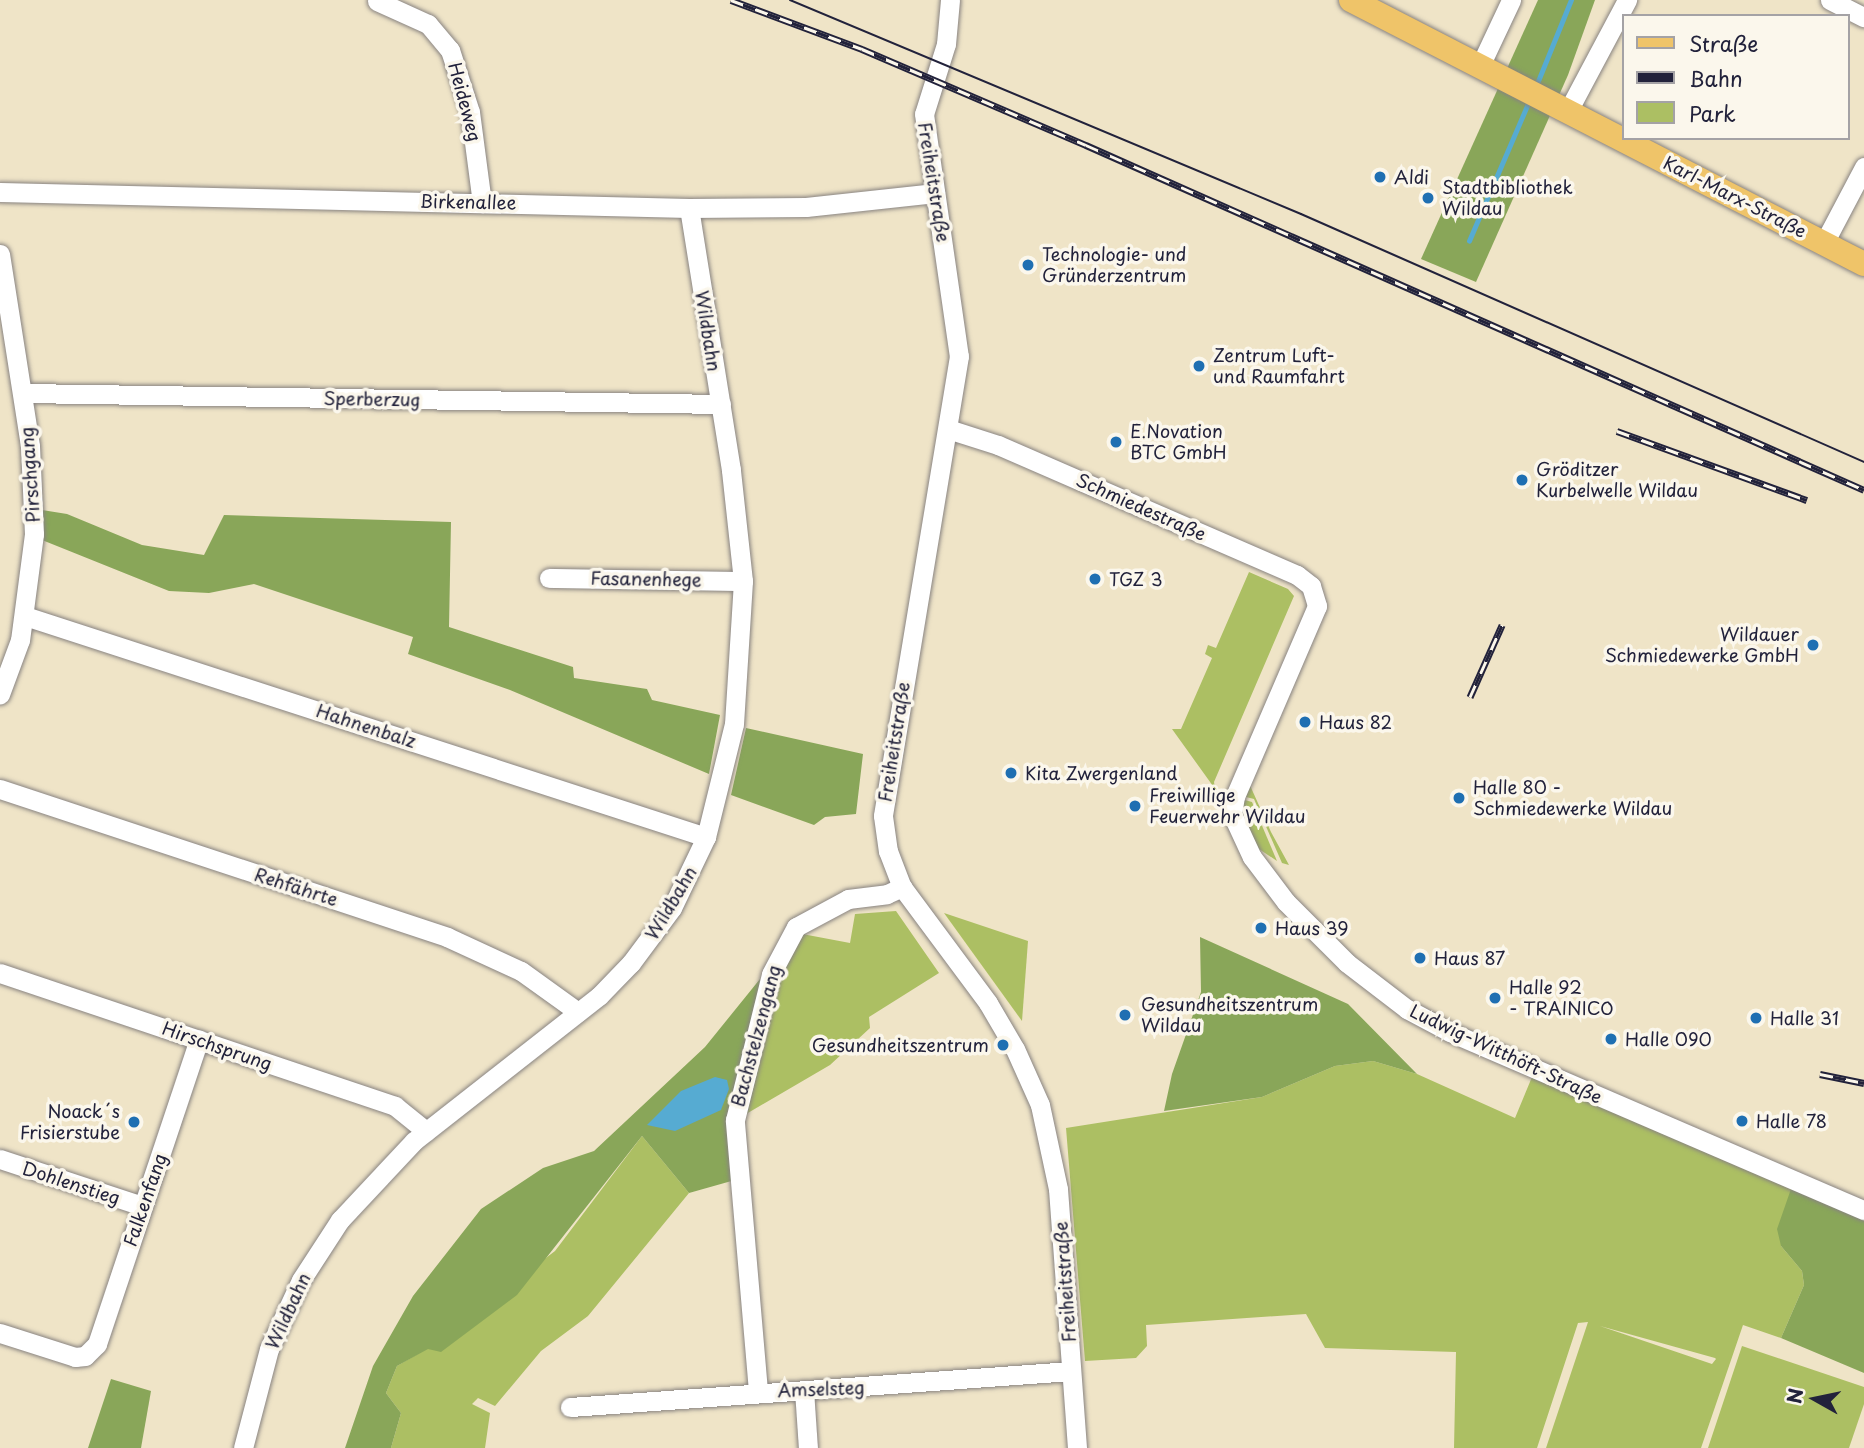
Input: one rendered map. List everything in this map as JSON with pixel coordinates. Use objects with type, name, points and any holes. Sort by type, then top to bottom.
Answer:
[{"type":"main road","name":"Karl-Marx-Straße","points":[[1351,0],[1622,139]]},
{"type":"main road","name":"Karl-Marx-Straße","points":[[1624,140],[1864,264]]},
{"type":"street","name":"Freiheitstraße","points":[[950,0],[946,44],[924,101],[935,193],[958,331],[948,429],[883,807],[888,851],[902,887],[988,1003],[1015,1049],[1040,1104],[1058,1189],[1077,1448]]},
{"type":"street","points":[[1488,70],[1511,0]]},
{"type":"street","points":[[1562,108],[1627,0]]},
{"type":"street","points":[[1830,0],[1864,17]]},
{"type":"street","name":"Heideweg","points":[[377,1],[428,24],[450,50],[470,112],[482,203]]},
{"type":"street","points":[[1824,243],[1864,167]]},
{"type":"street","name":"Birkenallee","points":[[0,192],[689,208],[806,207],[935,193]]},
{"type":"street","name":"Wildbahn","points":[[243,1448],[269,1349],[317,1252],[370,1185],[426,1131],[578,1012],[631,963],[660,926],[706,836],[734,724],[743,581],[721,404],[689,208]]},
{"type":"street","name":"Pirschgang","points":[[0,254],[23,393],[34,534],[25,616],[15,660],[0,694]]},
{"type":"street","name":"Sperberzug","points":[[23,393],[721,404]]},
{"type":"street","name":"Schmiedestraße","points":[[948,429],[998,445],[1297,575],[1311,586],[1317,606]]},
{"type":"street","name":"Fasanenhege","points":[[549,578],[743,581]]},
{"type":"street","name":"Ludwig-Witthöft-Straße","points":[[1317,606],[1232,803],[1244,843],[1286,902],[1375,987],[1429,1022],[1864,1210]]},
{"type":"street","name":"Hahnenbalz","points":[[25,616],[706,836]]},
{"type":"street","name":"Rehfährte","points":[[0,789],[447,937],[521,971],[578,1012]]},
{"type":"street","name":"Bachstelzengang","points":[[758,1391],[735,1120],[771,974],[796,927],[848,899],[887,894],[902,887]]},
{"type":"street","name":"Hirschsprung","points":[[0,973],[395,1106],[426,1131]]},
{"type":"street","name":"Falkenfang","points":[[0,1333],[75,1357],[85,1356],[97,1344],[199,1040]]},
{"type":"street","name":"Dohlenstieg","points":[[0,1159],[142,1206]]},
{"type":"street","name":"Amselsteg","points":[[570,1407],[758,1391],[1071,1371]]},
{"type":"street","points":[[804,1390],[808,1448]]},
{"type":"green space","points":[[1538,0],[1595,0],[1568,75],[1476,282],[1421,259]]},
{"type":"green space","points":[[42,510],[67,514],[142,545],[204,555],[224,515],[451,522],[449,627],[573,667],[574,678],[647,689],[652,700],[720,715],[709,774],[510,690],[408,654],[413,637],[254,584],[209,593],[169,591],[42,540]]},
{"type":"green space","points":[[1249,572],[1288,589],[1294,596],[1214,782],[1215,788],[1228,796],[1223,800],[1172,729],[1181,729],[1212,658],[1205,654],[1208,645],[1216,648]]},
{"type":"green space","points":[[746,728],[863,754],[856,814],[825,817],[814,825],[731,795]]},
{"type":"green space","points":[[1248,781],[1289,865],[1282,863],[1254,799],[1242,796]]},
{"type":"green space","points":[[1241,799],[1252,802],[1277,861],[1250,843],[1242,822]]},
{"type":"green space","points":[[896,911],[939,973],[869,1017],[870,1028],[830,1065],[741,1117],[782,956],[797,933],[850,943],[855,914]]},
{"type":"green space","points":[[944,913],[1028,941],[1022,1021]]},
{"type":"green space","points":[[1200,937],[1348,1004],[1417,1074],[1373,1061],[1335,1066],[1262,1097],[1164,1111],[1172,1074],[1201,992]]},
{"type":"green space","points":[[760,979],[735,1180],[689,1193],[642,1136],[517,1295],[441,1352],[428,1349],[397,1366],[386,1393],[401,1413],[391,1448],[345,1448],[373,1366],[413,1296],[481,1209],[543,1168],[594,1151],[705,1047]]},
{"type":"green space","points":[[1373,1061],[1417,1074],[1515,1118],[1532,1077],[1792,1186],[1781,1246],[1802,1271],[1804,1285],[1781,1338],[1743,1325],[1701,1448],[1546,1448],[1588,1322],[1578,1323],[1537,1448],[1454,1448],[1456,1352],[1325,1348],[1306,1314],[1146,1325],[1147,1346],[1136,1358],[1085,1361],[1066,1128],[1262,1097],[1335,1066]],"holes":[[[1600,1326],[1715,1358],[1712,1364]]]},
{"type":"green space","points":[[642,1136],[689,1193],[588,1316],[541,1351],[495,1406],[478,1398],[472,1404],[490,1413],[485,1448],[391,1448],[401,1413],[386,1393],[397,1366],[428,1348],[555,1251]]},
{"type":"green space","points":[[1792,1186],[1864,1217],[1864,1373],[1781,1338],[1804,1285],[1802,1271],[1781,1246],[1777,1229]]},
{"type":"green space","points":[[1742,1346],[1864,1387],[1864,1404],[1849,1448],[1708,1448]]},
{"type":"green space","points":[[111,1379],[151,1391],[141,1448],[88,1448]]},
{"type":"water","points":[[715,1077],[727,1080],[729,1089],[721,1110],[675,1131],[647,1125],[681,1091]]},
{"type":"waterway","points":[[1536,86],[1571,0]]},
{"type":"waterway","points":[[1469,241],[1529,101]]},
{"type":"tram line","points":[[790,0],[1301,214],[1864,462]]},
{"type":"railway","points":[[731,0],[862,49],[1086,145],[1864,490]]},
{"type":"railway","points":[[1617,431],[1807,500]]},
{"type":"railway","points":[[1470,697],[1502,625]]},
{"type":"railway","points":[[1820,1074],[1864,1083]]},
{"type":"place","name":"Aldi","points":[[1380,177]]},
{"type":"place","name":"Stadtbibliothek Wildau","points":[[1428,198]]},
{"type":"place","name":"Technologie- und Gründerzentrum","points":[[1028,265]]},
{"type":"place","name":"Zentrum Luft- und Raumfahrt","points":[[1199,366]]},
{"type":"place","name":"E.Novation BTC GmbH","points":[[1116,442]]},
{"type":"place","name":"Gröditzer Kurbelwelle Wildau","points":[[1522,480]]},
{"type":"place","name":"TGZ 3","points":[[1095,579]]},
{"type":"place","name":"Wildauer Schmiedewerke GmbH","points":[[1813,645]]},
{"type":"place","name":"Haus 82","points":[[1305,722]]},
{"type":"place","name":"Kita Zwergenland","points":[[1011,773]]},
{"type":"place","name":"Halle 80 - Schmiedewerke Wildau","points":[[1459,798]]},
{"type":"place","name":"Freiwillige Feuerwehr Wildau","points":[[1135,806]]},
{"type":"place","name":"Haus 39","points":[[1261,928]]},
{"type":"place","name":"Haus 87","points":[[1420,958]]},
{"type":"place","name":"Halle 92 - TRAINICO","points":[[1495,998]]},
{"type":"place","name":"Gesundheitszentrum Wildau","points":[[1125,1015]]},
{"type":"place","name":"Halle 31","points":[[1756,1018]]},
{"type":"place","name":"Halle 090","points":[[1611,1039]]},
{"type":"place","name":"Gesundheitszentrum","points":[[1003,1045]]},
{"type":"place","name":"Halle 78","points":[[1742,1121]]},
{"type":"place","name":"Noack´s Frisierstube","points":[[134,1122]]}]
